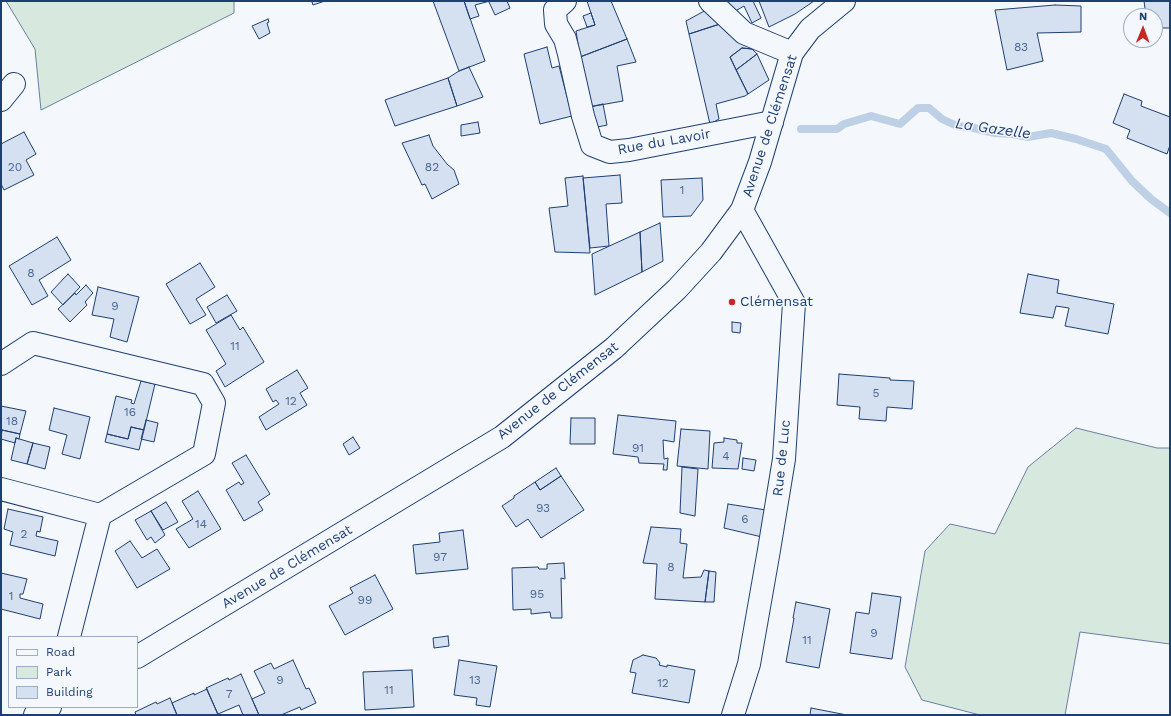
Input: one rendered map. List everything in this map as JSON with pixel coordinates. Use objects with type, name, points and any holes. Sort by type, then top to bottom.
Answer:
[{"type":"street","name":"Rue du Lavoir","points":[[565,1],[555,10],[556,24],[565,39],[583,116],[592,145],[610,152],[629,150],[772,122]]},
{"type":"street","points":[[710,1],[744,33],[792,53]]},
{"type":"street","name":"Avenue de Clémensat","points":[[138,656],[502,437],[632,332],[677,289],[711,252],[742,210],[760,162],[792,53],[810,29],[844,1]]},
{"type":"street","name":"Rue de Luc","points":[[733,715],[749,664],[784,459],[794,303],[742,210]]},
{"type":"street","points":[[1,364],[33,343],[203,384],[214,403],[204,454],[100,515],[1,489]]},
{"type":"street","points":[[69,636],[100,515]]},
{"type":"green space","points":[[6,1],[234,1],[234,13],[41,110],[35,49]]},
{"type":"green space","points":[[1076,428],[1157,448],[1170,448],[1170,644],[1080,632],[1065,715],[980,715],[922,700],[905,667],[925,551],[950,524],[995,534],[1028,467]]},
{"type":"building","points":[[325,1],[313,5],[312,2]]},
{"type":"building","points":[[433,1],[464,1],[485,61],[459,71]]},
{"type":"building","points":[[464,1],[490,1],[475,5],[479,16],[470,19]]},
{"type":"building","points":[[507,1],[510,8],[495,15],[489,2]]},
{"type":"building","points":[[587,1],[611,1],[627,39],[580,57],[576,31],[595,25]]},
{"type":"building","points":[[723,1],[753,1],[761,18],[752,23],[744,6],[732,13]]},
{"type":"building","points":[[759,1],[814,1],[795,14],[769,27]]},
{"type":"building","points":[[1144,1],[1170,1],[1170,28],[1163,28],[1163,8],[1145,8]]},
{"type":"building","points":[[1055,5],[1081,6],[1081,32],[1037,33],[1043,61],[1007,70],[995,10]]},
{"type":"building","points":[[708,9],[723,23],[689,34],[686,21]]},
{"type":"building","points":[[591,13],[595,25],[587,27],[583,16]]},
{"type":"building","points":[[268,19],[269,22],[267,23],[270,33],[259,39],[252,26]]},
{"type":"building","points":[[723,23],[752,49],[742,48],[730,57],[748,94],[716,104],[719,119],[710,124],[689,34]]},
{"type":"building","points":[[627,39],[636,62],[617,66],[623,101],[589,107],[580,57]]},
{"type":"building","points":[[547,47],[552,68],[559,66],[572,116],[540,124],[524,54]]},
{"type":"building","points":[[742,48],[752,49],[757,54],[736,70],[730,57]]},
{"type":"building","points":[[757,54],[769,80],[748,94],[736,70]]},
{"type":"building","points":[[469,67],[483,97],[457,106],[448,78]]},
{"type":"building","points":[[448,78],[457,106],[395,126],[385,100]]},
{"type":"building","points":[[1124,94],[1142,101],[1141,106],[1170,117],[1170,145],[1167,154],[1127,138],[1130,130],[1113,123]]},
{"type":"building","points":[[603,104],[607,125],[593,128],[589,107]]},
{"type":"building","points":[[478,122],[480,133],[461,136],[461,125]]},
{"type":"building","points":[[24,132],[36,154],[26,160],[34,175],[4,190],[1,184],[1,144]]},
{"type":"building","points":[[429,135],[433,146],[447,164],[454,170],[459,184],[432,199],[425,184],[422,185],[402,143]]},
{"type":"building","points":[[620,175],[622,203],[606,204],[609,246],[590,248],[583,178]]},
{"type":"building","points":[[583,176],[590,253],[555,252],[549,208],[568,206],[565,178]]},
{"type":"building","points":[[702,178],[703,200],[691,216],[663,217],[661,180]]},
{"type":"building","points":[[660,223],[663,261],[642,272],[640,232]]},
{"type":"building","points":[[640,232],[642,272],[595,295],[592,254]]},
{"type":"building","points":[[57,237],[71,260],[39,280],[48,296],[32,305],[9,266]]},
{"type":"building","points":[[200,263],[215,287],[196,299],[206,315],[190,324],[166,284]]},
{"type":"building","points":[[68,274],[80,287],[63,305],[51,292]]},
{"type":"building","points":[[1028,274],[1059,280],[1057,293],[1114,304],[1108,334],[1065,326],[1069,308],[1056,306],[1053,318],[1020,313]]},
{"type":"building","points":[[86,285],[93,293],[85,302],[87,305],[70,322],[58,309]]},
{"type":"building","points":[[98,287],[139,297],[127,342],[110,337],[114,319],[92,315]]},
{"type":"building","points":[[227,295],[237,311],[216,323],[207,307]]},
{"type":"building","points":[[231,315],[240,330],[243,327],[264,362],[225,387],[216,371],[226,364],[206,330]]},
{"type":"building","points":[[732,322],[741,323],[740,333],[732,332]]},
{"type":"building","points":[[297,370],[308,388],[300,393],[307,405],[266,430],[259,417],[279,404],[276,400],[273,402],[266,389]]},
{"type":"building","points":[[839,374],[890,378],[890,380],[914,381],[912,409],[887,407],[886,421],[859,419],[860,407],[837,405]]},
{"type":"building","points":[[141,381],[155,384],[144,430],[131,427],[128,439],[107,434],[116,396],[132,400],[131,403],[134,404]]},
{"type":"building","points":[[1,406],[26,411],[20,434],[2,430],[1,434]]},
{"type":"building","points":[[54,408],[90,417],[80,459],[62,454],[67,435],[49,430]]},
{"type":"building","points":[[618,415],[676,421],[674,442],[663,440],[664,459],[668,458],[667,470],[663,470],[664,464],[639,463],[638,457],[613,454]]},
{"type":"building","points":[[571,418],[595,418],[595,444],[570,444]]},
{"type":"building","points":[[146,420],[158,423],[154,442],[141,439]]},
{"type":"building","points":[[131,427],[144,430],[139,450],[105,442],[107,434],[128,439]]},
{"type":"building","points":[[681,429],[710,431],[708,469],[677,466]]},
{"type":"building","points":[[2,430],[20,434],[19,439],[16,438],[15,443],[1,439]]},
{"type":"building","points":[[353,437],[360,448],[349,455],[343,444]]},
{"type":"building","points":[[16,438],[33,443],[27,464],[11,460]]},
{"type":"building","points":[[724,438],[737,440],[737,443],[742,443],[738,469],[712,468],[714,443],[724,442]]},
{"type":"building","points":[[33,443],[50,447],[45,469],[27,464]]},
{"type":"building","points":[[246,455],[270,494],[258,502],[263,510],[244,521],[226,490],[239,482],[241,485],[244,483],[232,463]]},
{"type":"building","points":[[743,458],[756,460],[754,471],[742,469]]},
{"type":"building","points":[[682,467],[698,469],[695,516],[680,513]]},
{"type":"building","points":[[556,468],[561,476],[540,490],[535,482]]},
{"type":"building","points":[[561,476],[584,510],[541,538],[528,519],[516,527],[502,506],[535,482],[540,490]]},
{"type":"building","points":[[198,491],[221,529],[189,548],[176,529],[193,519],[182,501]]},
{"type":"building","points":[[166,502],[178,522],[163,530],[151,511]]},
{"type":"building","points":[[728,504],[766,510],[762,537],[724,528]]},
{"type":"building","points":[[8,509],[43,517],[40,532],[37,531],[36,536],[58,541],[55,556],[10,545],[13,532],[4,529]]},
{"type":"building","points":[[151,511],[165,535],[155,543],[151,537],[147,540],[135,520]]},
{"type":"building","points":[[651,527],[681,529],[680,543],[687,544],[683,578],[701,577],[704,570],[709,571],[705,602],[655,599],[657,564],[643,563]]},
{"type":"building","points":[[463,530],[468,569],[416,574],[413,545],[440,542],[439,533]]},
{"type":"building","points":[[130,541],[142,558],[157,549],[170,569],[137,588],[115,551]]},
{"type":"building","points":[[564,563],[565,579],[561,578],[562,618],[551,618],[550,612],[531,614],[531,609],[513,610],[512,568],[538,567],[539,569],[547,569],[547,564]]},
{"type":"building","points":[[709,571],[716,572],[714,602],[705,602]]},
{"type":"building","points":[[1,573],[27,579],[23,594],[20,594],[20,598],[43,604],[40,619],[1,609]]},
{"type":"building","points":[[375,575],[393,609],[345,635],[329,606],[353,593],[350,588]]},
{"type":"building","points":[[872,593],[901,597],[892,659],[850,653],[856,612],[869,614]]},
{"type":"building","points":[[796,602],[830,609],[819,668],[786,662]]},
{"type":"building","points":[[448,636],[449,646],[434,648],[433,638]]},
{"type":"building","points":[[643,655],[656,658],[660,663],[659,665],[695,670],[689,703],[632,693],[636,673],[630,672],[633,660]]},
{"type":"building","points":[[293,660],[306,689],[309,688],[316,703],[301,710],[300,707],[281,715],[259,715],[252,699],[265,693],[254,671],[271,663],[274,669]]},
{"type":"building","points":[[459,660],[497,666],[490,707],[476,705],[477,698],[454,695]]},
{"type":"building","points":[[412,670],[414,707],[365,710],[363,672]]},
{"type":"building","points":[[241,674],[259,715],[243,715],[239,705],[218,714],[206,688]]},
{"type":"building","points":[[207,689],[218,715],[177,715],[172,703]]},
{"type":"building","points":[[170,698],[177,715],[136,715],[135,712],[156,702],[157,704]]},
{"type":"building","points":[[811,708],[847,715],[810,715]]},
{"type":"waterway","name":"La Gazelle","points":[[801,129],[837,129],[844,124],[871,116],[900,124],[918,108],[929,108],[942,119],[957,126],[1028,137],[1051,133],[1076,139],[1106,149],[1132,181],[1151,199],[1170,213]]},
{"type":"place","name":"Clémensat","points":[[732,302]]}]
